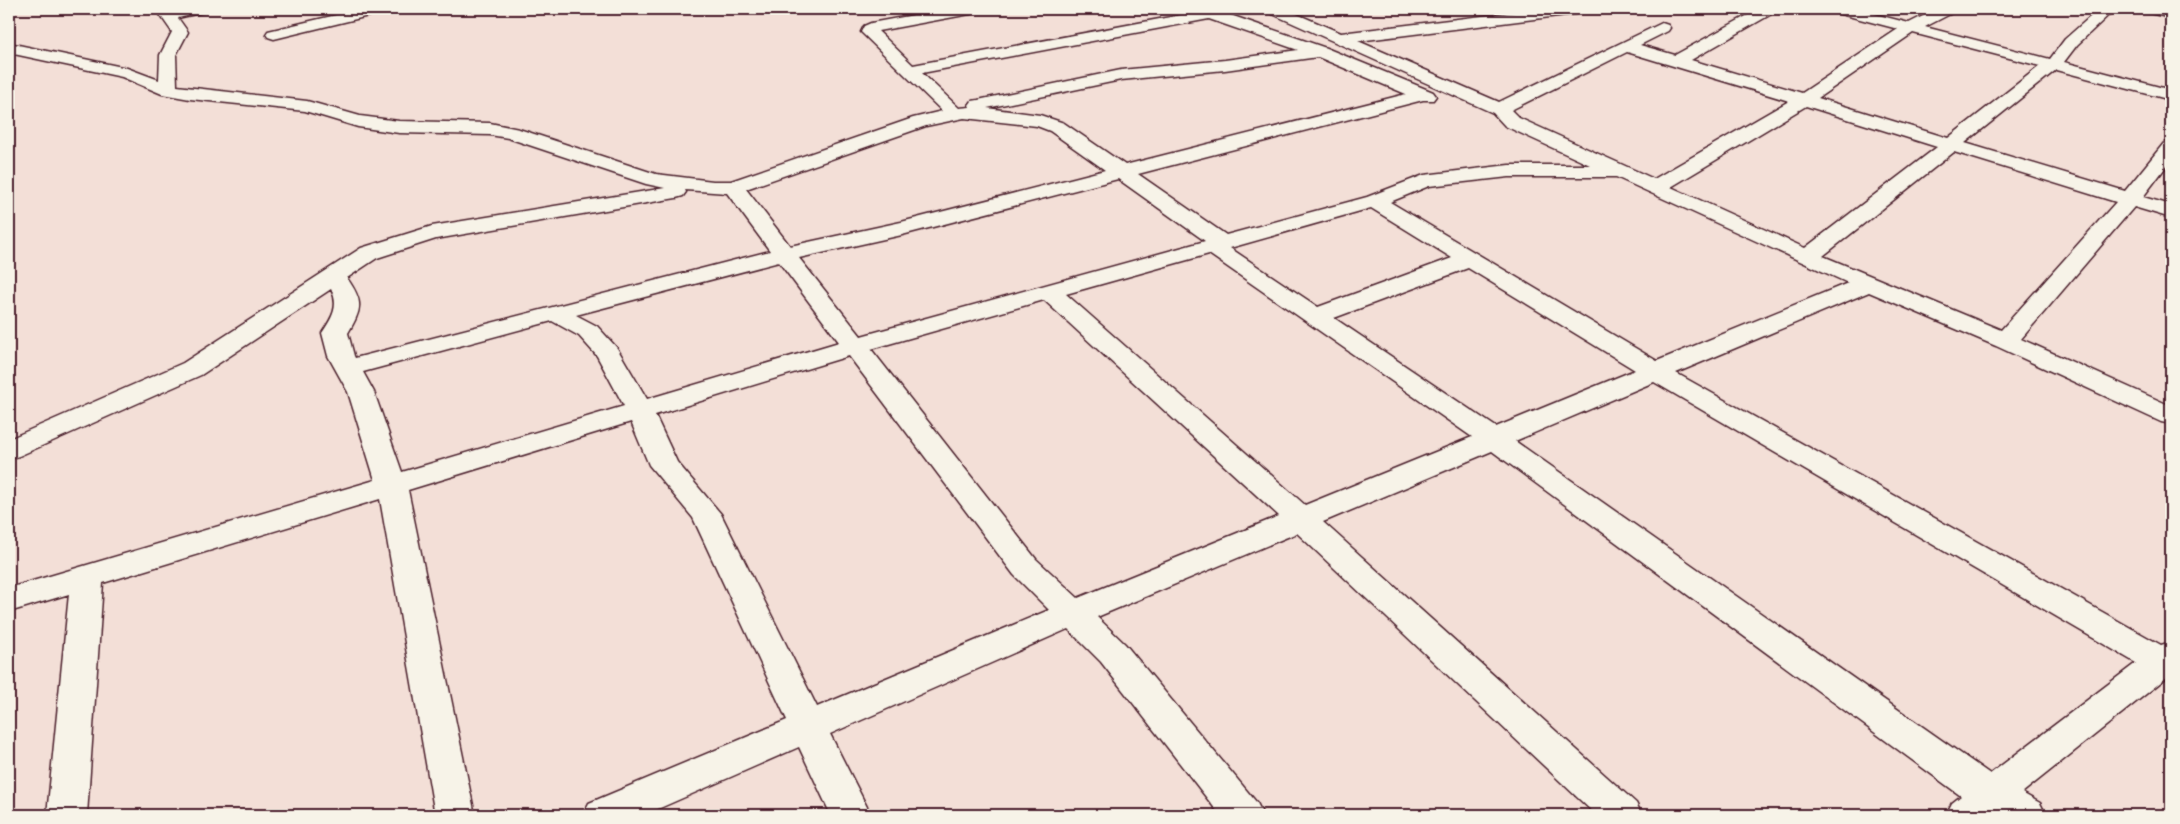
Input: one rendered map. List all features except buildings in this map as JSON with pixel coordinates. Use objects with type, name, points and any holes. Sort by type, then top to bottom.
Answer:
[{"type":"street","points":[[168,90],[168,55],[180,32],[166,12],[199,9]]},
{"type":"street","points":[[274,34],[380,9]]},
{"type":"street","points":[[970,9],[870,29],[869,32],[953,112],[976,112],[1040,121],[1057,127],[1121,171],[1316,316],[1494,439],[1979,806],[2026,815]]},
{"type":"street","points":[[1274,9],[1807,257],[2005,341],[2171,416]]},
{"type":"street","points":[[1339,38],[1575,9]]},
{"type":"street","points":[[1678,61],[1770,9]]},
{"type":"street","points":[[1838,9],[2055,63],[2171,95]]},
{"type":"street","points":[[1656,188],[1804,100],[1912,27],[1949,9]]},
{"type":"street","points":[[1807,257],[1918,172],[2000,104],[2055,63],[2071,42],[2108,9]]},
{"type":"street","points":[[2150,9],[2171,13]]},
{"type":"street","points":[[911,70],[1206,11],[1320,52],[1470,114],[1505,116],[1626,46],[1662,28]]},
{"type":"street","points":[[1626,46],[1952,143],[2171,212]]},
{"type":"street","points":[[9,48],[127,73],[168,90],[190,94],[307,106],[358,121],[399,126],[490,129],[512,133],[646,178],[723,187],[785,254],[1025,567],[1113,653],[1243,815]]},
{"type":"street","points":[[9,450],[192,369],[369,253],[432,233],[643,196],[723,187],[953,112],[1121,75],[1225,65],[1320,52]]},
{"type":"street","points":[[347,368],[785,254],[902,228],[1121,171],[1439,101]]},
{"type":"street","points":[[2005,341],[2130,199],[2171,147]]},
{"type":"street","points":[[9,600],[88,578],[854,346],[1374,201],[1424,181],[1509,171],[1619,171]]},
{"type":"street","points":[[1374,201],[1656,372],[2167,659],[1979,806]]},
{"type":"street","points":[[1316,316],[1470,259]]},
{"type":"street","points":[[334,275],[348,295],[348,311],[335,333],[340,356],[361,392],[392,486],[456,815]]},
{"type":"street","points":[[603,815],[1072,614],[1869,283]]},
{"type":"street","points":[[1049,292],[1302,519],[1622,815]]},
{"type":"street","points":[[555,313],[588,331],[608,353],[640,411],[664,465],[706,514],[851,815]]},
{"type":"street","points":[[67,815],[88,578]]}]
